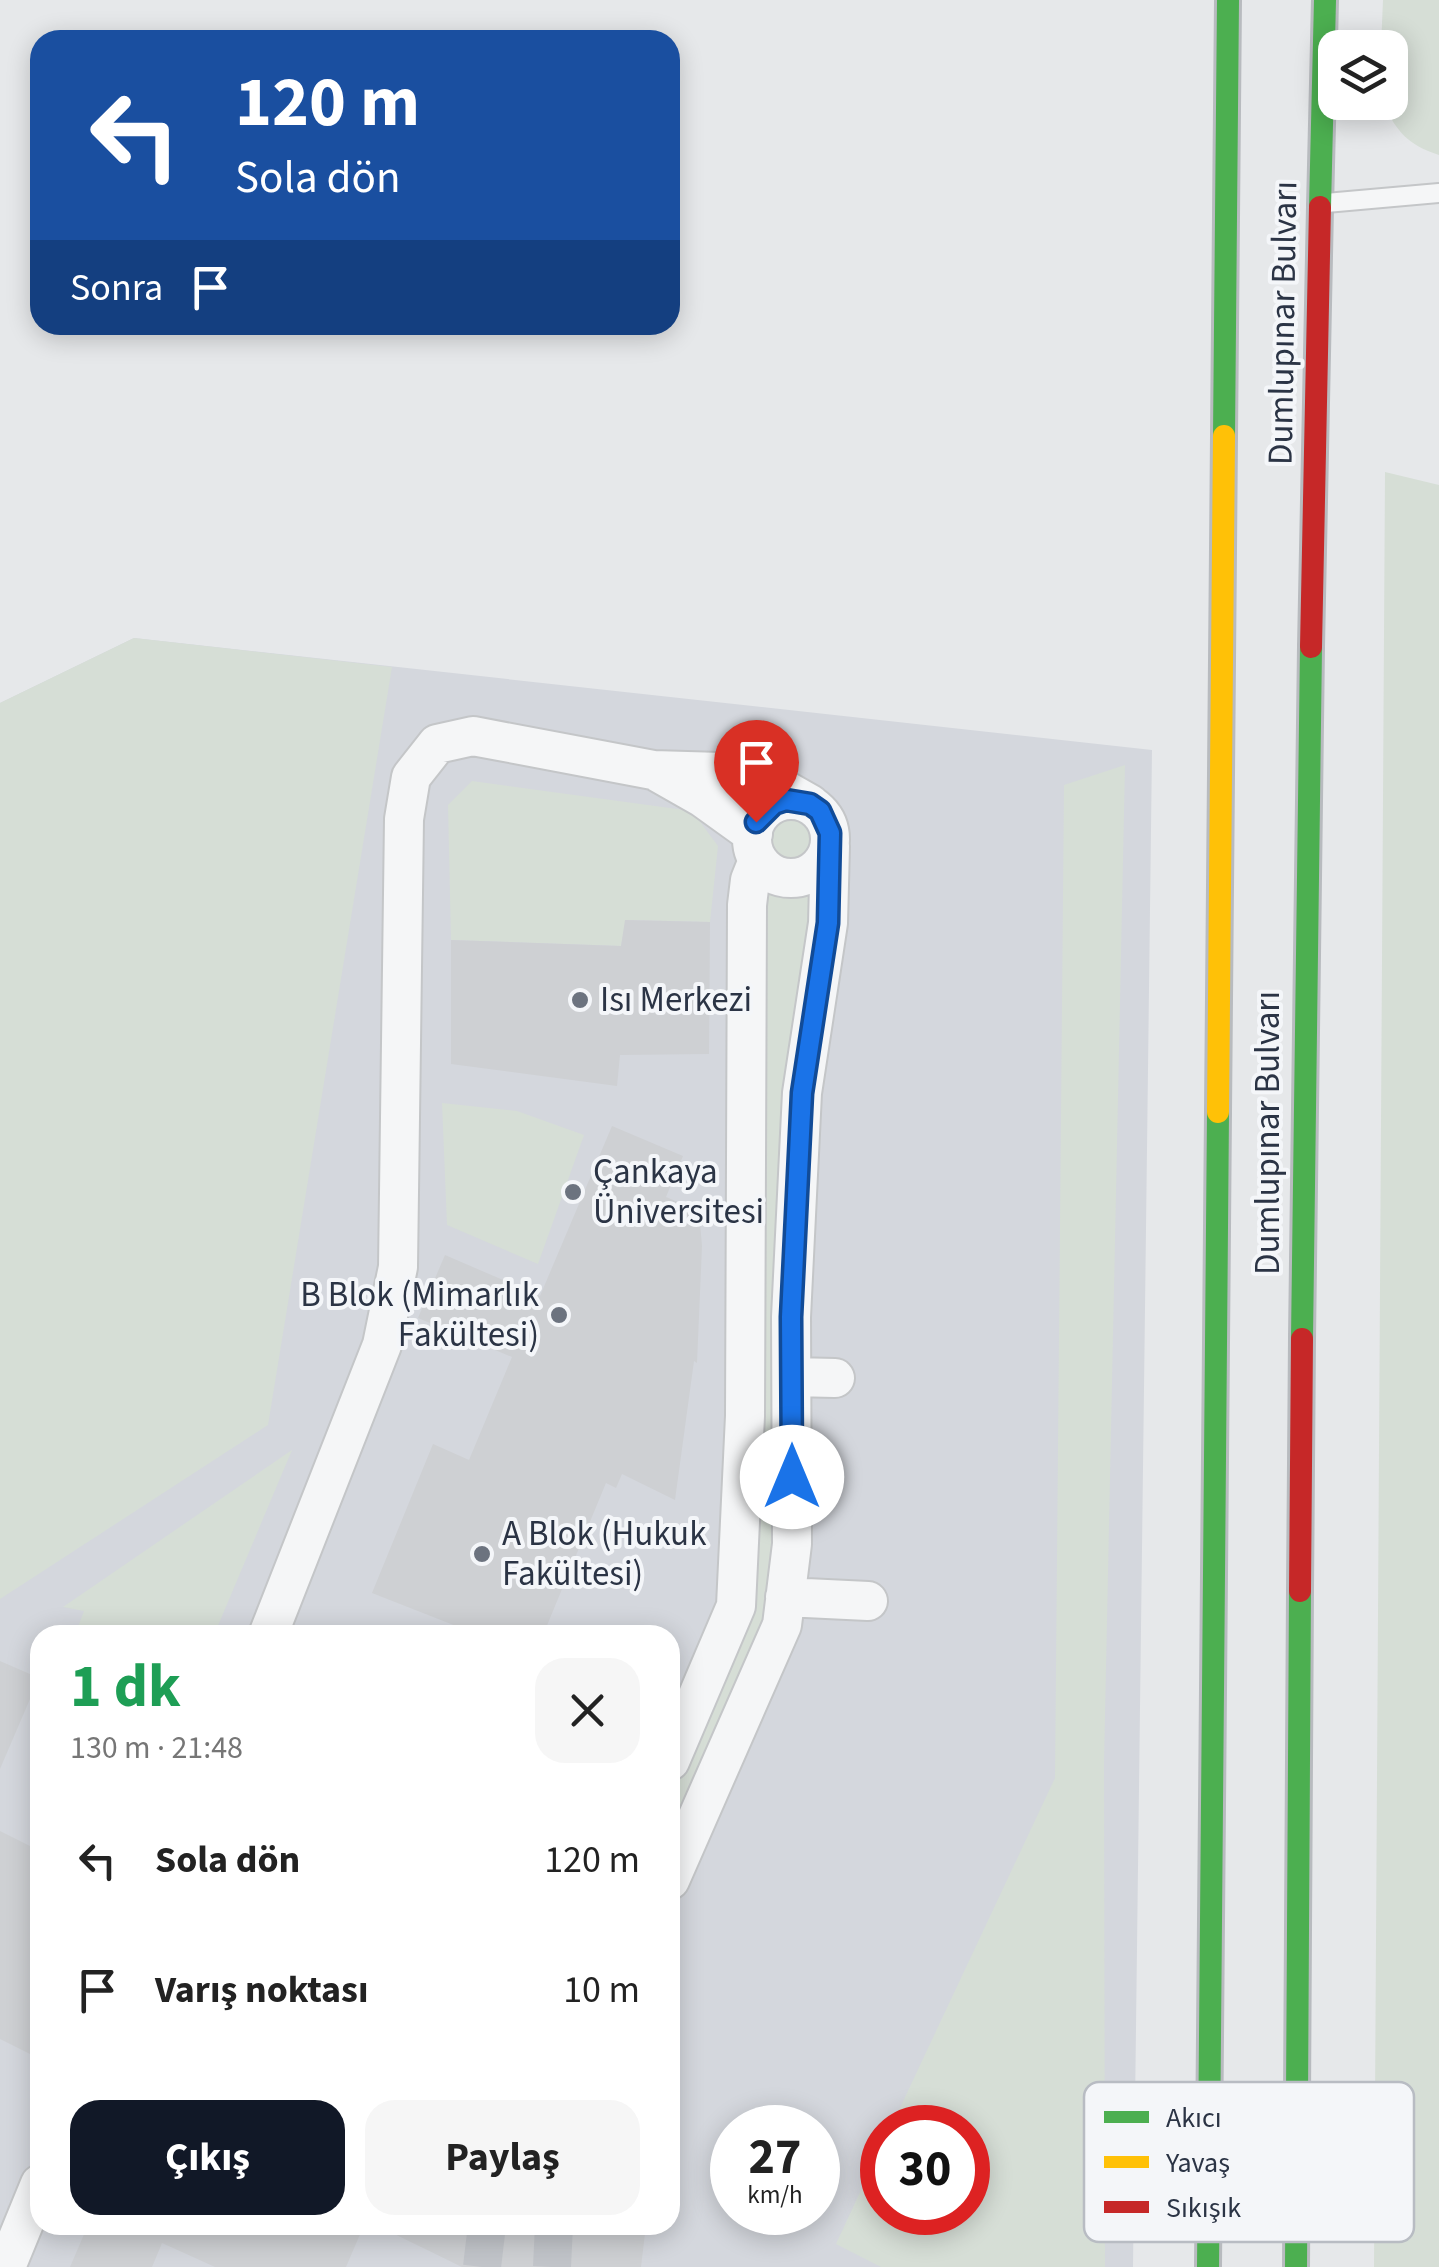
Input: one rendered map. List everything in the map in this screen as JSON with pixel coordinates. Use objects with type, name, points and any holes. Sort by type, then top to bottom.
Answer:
[{"type":"highway","name":"Dumlupınar Bulvarı","points":[[1210,2082],[1228,0]]},
{"type":"highway","name":"Dumlupınar Bulvarı","points":[[1297,2082],[1304,962],[1325,0]]},
{"type":"highway","name":"Dumlupınar Bulvarı","points":[[1208,2242],[1208,2267]]},
{"type":"highway","name":"Dumlupınar Bulvarı","points":[[1296,2242],[1296,2267]]},
{"type":"street","points":[[272,1625],[382,1345],[398,1267],[404,819],[411,777],[437,744],[472,736],[653,770],[721,772],[780,788],[810,804],[826,821],[830,846],[828,923],[802,1093],[792,1377],[792,1544],[782,1626],[680,1857]]},
{"type":"street","points":[[653,770],[688,788],[756,847],[779,876],[805,875],[826,858],[830,846]]},
{"type":"street","points":[[680,1738],[736,1606],[744,1416],[746,905],[756,822],[774,804],[786,800],[810,804]]},
{"type":"street","points":[[792,1377],[835,1378]]},
{"type":"street","points":[[785,1597],[868,1601]]},
{"type":"street","points":[[6,2267],[30,2208]]},
{"type":"lane","points":[[1320,204],[1439,192]]},
{"type":"shaded area","points":[[1383,0],[1439,0],[1439,155],[1419,147],[1392,120],[1408,120],[1408,30],[1382,30]]},
{"type":"shaded area","points":[[1385,472],[1439,485],[1439,2267],[1374,2267],[1374,2242],[1414,2242],[1414,2082],[1375,2082]]},
{"type":"shaded area","name":"Çankaya Üniversitesi","points":[[134,638],[1152,750],[1135,2082],[1084,2082],[1084,2242],[1133,2242],[1133,2267],[0,2267],[0,703]]},
{"type":"shaded area","points":[[134,638],[392,667],[268,1425],[0,1599],[0,703]]},
{"type":"shaded area","points":[[1125,765],[1104,1763],[1105,2082],[1084,2082],[1084,2242],[1105,2242],[1105,2267],[881,2267],[836,2244],[860,2192],[860,2235],[990,2235],[990,2105],[901,2105],[1055,1778],[1064,785]]},
{"type":"shaded area","points":[[472,781],[692,811],[718,846],[710,922],[626,920],[621,946],[451,940],[448,805]]},
{"type":"shaded area","points":[[774,804],[820,811],[830,833],[792,1544],[680,1852],[680,1738],[736,1606],[756,822]]},
{"type":"shaded area","points":[[442,1103],[517,1111],[584,1135],[538,1264],[447,1225]]},
{"type":"shaded area","points":[[292,1450],[218,1625],[79,1625],[84,1611],[63,1607]]},
{"type":"building","name":"Isı Merkezi","points":[[625,920],[710,922],[709,1054],[620,1055],[617,1086],[451,1064],[451,940],[621,946]]},
{"type":"building","name":"B Blok (Mimarlık Fakültesi)","points":[[612,1126],[683,1156],[666,1197],[699,1211],[702,1246],[697,1363],[694,1361],[675,1500],[622,1474],[616,1488],[606,1483],[547,1625],[454,1625],[372,1593],[433,1444],[469,1460],[512,1357],[418,1318],[445,1255],[540,1296]]},
{"type":"building","points":[[0,1661],[30,1674],[30,1699],[0,1769]]},
{"type":"building","points":[[0,1831],[30,1846],[30,2054],[0,2039]]},
{"type":"building","points":[[84,2235],[360,2235],[346,2267],[215,2267],[162,2243],[152,2267],[70,2267]]},
{"type":"building","points":[[396,2235],[645,2235],[641,2267],[462,2267]]},
{"type":"tunnel","points":[[482,2267],[486,2235]]},
{"type":"tunnel","points":[[552,2267],[554,2235]]},
{"type":"traffic: fast","points":[[1224,436],[1228,0]]},
{"type":"traffic: fast","points":[[1320,207],[1325,0]]},
{"type":"traffic: fast","points":[[1302,1339],[1311,647]]},
{"type":"traffic: fast","points":[[1210,2082],[1218,1112]]},
{"type":"traffic: fast","points":[[1297,2082],[1300,1591]]},
{"type":"traffic: fast","points":[[1208,2242],[1208,2267]]},
{"type":"traffic: fast","points":[[1296,2242],[1296,2267]]},
{"type":"traffic: slow","points":[[1218,1112],[1224,436]]},
{"type":"traffic: jam","points":[[1311,647],[1320,207]]},
{"type":"traffic: jam","points":[[1300,1591],[1302,1339]]},
{"type":"place","name":"Isı Merkezi","points":[[580,1000]]},
{"type":"place","name":"Çankaya Üniversitesi","points":[[573,1192]]},
{"type":"place","name":"B Blok (Mimarlık Fakültesi)","points":[[559,1315]]},
{"type":"place","name":"A Blok (Hukuk Fakültesi)","points":[[482,1554]]},
{"type":"route","points":[[756,822],[774,804],[786,800],[810,804],[820,811],[830,833],[828,923],[802,1093],[791,1317],[792,1477]]}]
